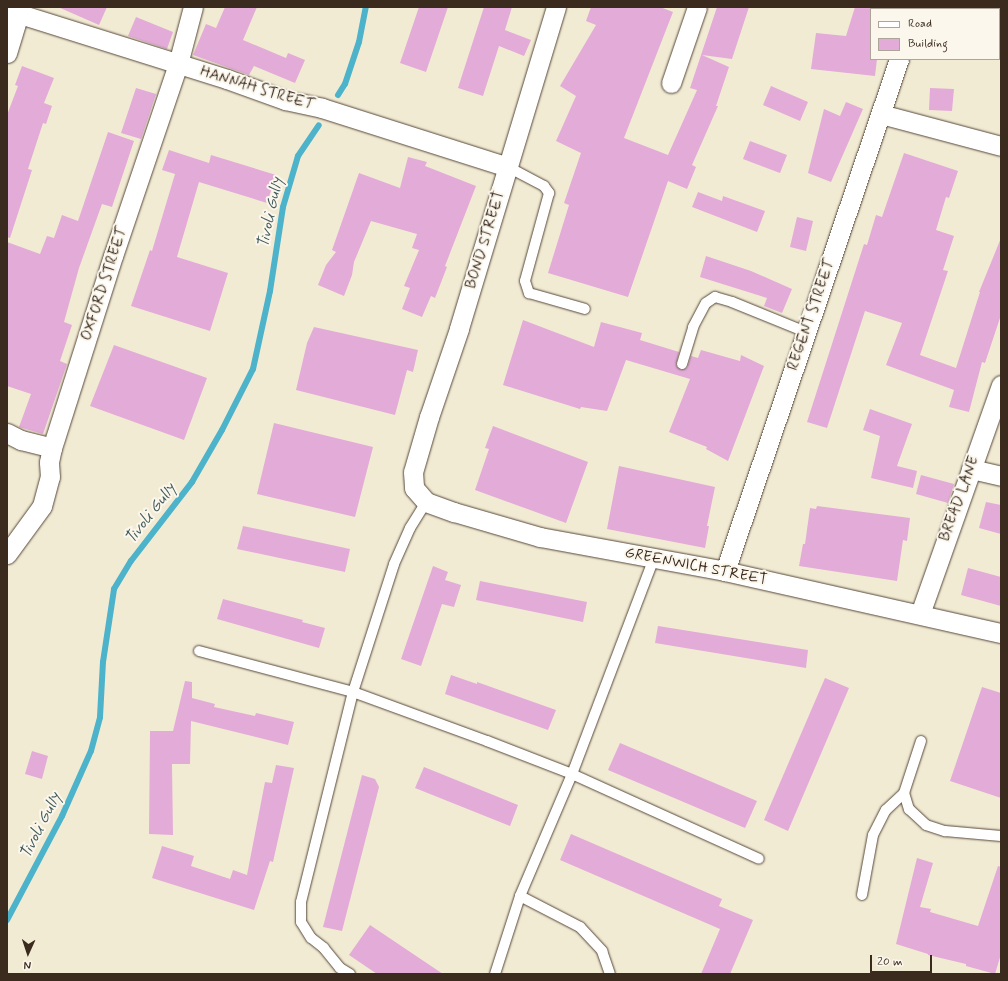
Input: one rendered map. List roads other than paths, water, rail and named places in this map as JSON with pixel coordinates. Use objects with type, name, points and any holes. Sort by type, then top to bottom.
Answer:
[{"type":"street","name":"OXFORD STREET","points":[[7,554],[42,506],[50,477],[49,462],[52,448],[113,256],[178,64],[193,7]]},
{"type":"street","name":"BOND STREET","points":[[426,502],[414,488],[413,472],[429,417],[459,329],[556,7]]},
{"type":"street","points":[[671,83],[697,7]]},
{"type":"street","name":"HANNAH STREET","points":[[16,10],[285,100],[322,108],[508,167]]},
{"type":"street","points":[[7,53],[16,10]]},
{"type":"street","name":"REGENT STREET","points":[[725,571],[899,60]]},
{"type":"street","points":[[881,114],[1001,146]]},
{"type":"street","name":"BREAD LANE","points":[[920,614],[1001,385]]},
{"type":"street","points":[[7,433],[21,440],[52,448]]},
{"type":"street","points":[[971,469],[1001,476]]},
{"type":"street","name":"GREENWICH STREET","points":[[426,502],[540,538],[725,571],[1001,633]]},
{"type":"lane","points":[[508,167],[544,186],[549,194],[525,281],[529,293],[585,308]]},
{"type":"lane","points":[[682,364],[693,327],[706,303],[715,297],[732,302],[806,332]]},
{"type":"lane","points":[[350,974],[340,968],[324,948],[311,938],[301,922],[301,902],[353,692],[394,564],[410,528],[426,502]]},
{"type":"lane","points":[[495,974],[520,896],[572,774],[654,558]]},
{"type":"lane","points":[[199,651],[353,692],[572,774],[759,859]]},
{"type":"lane","points":[[862,895],[873,835],[886,810],[904,793],[921,741]]},
{"type":"lane","points":[[904,793],[909,809],[926,824],[945,831],[1001,836]]},
{"type":"lane","points":[[520,896],[580,926],[602,951],[610,974]]},
{"type":"waterway","name":"Tivoli Gully","points":[[338,95],[345,84],[359,42],[366,7]]},
{"type":"waterway","name":"Tivoli Gully","points":[[7,920],[62,816],[91,751],[100,717],[103,662],[114,589],[131,561],[192,482],[222,430],[253,369],[270,291],[283,207],[298,156],[319,125]]}]
